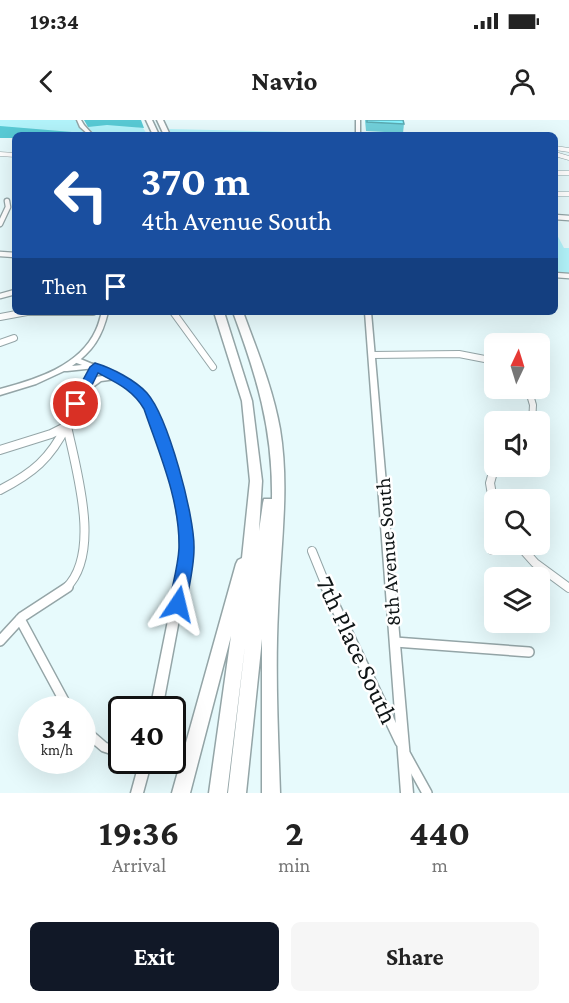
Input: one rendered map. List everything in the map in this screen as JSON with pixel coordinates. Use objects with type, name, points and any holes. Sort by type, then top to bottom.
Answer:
[{"type":"highway","points":[[218,793],[252,538],[256,481],[251,420],[237,364],[220,315]]},
{"type":"highway","points":[[239,315],[262,380],[275,440],[278,489],[270,619],[271,793]]},
{"type":"highway","points":[[237,793],[272,467],[269,410]]},
{"type":"highway","points":[[181,793],[238,577],[252,538]]},
{"type":"main road","points":[[79,120],[88,132]]},
{"type":"main road","points":[[56,373],[76,360],[90,346],[102,328],[104,315]]},
{"type":"main road","points":[[0,392],[33,383],[78,366],[94,367]]},
{"type":"street","points":[[0,224],[8,207],[7,201]]},
{"type":"street","points":[[175,315],[213,367]]},
{"type":"street","name":"8th Avenue South","points":[[368,315],[407,793]]},
{"type":"street","points":[[0,343],[14,338]]},
{"type":"street","points":[[90,346],[85,356],[94,367]]},
{"type":"street","points":[[372,355],[459,354],[484,359]]},
{"type":"street","points":[[76,360],[120,378],[139,392],[150,408],[176,481],[185,522],[185,561],[159,696]]},
{"type":"street","points":[[0,490],[40,465],[57,446],[94,367]]},
{"type":"street","points":[[83,390],[99,379],[120,378]]},
{"type":"street","points":[[0,450],[51,434],[66,426]]},
{"type":"street","points":[[0,641],[9,627],[70,586],[77,577],[82,559],[85,521],[66,426]]},
{"type":"street","name":"7th Place South","points":[[312,551],[328,592],[403,749],[428,793]]},
{"type":"street","points":[[529,555],[541,568],[569,588]]},
{"type":"street","points":[[20,619],[61,696]]},
{"type":"street","points":[[395,642],[529,652]]},
{"type":"street","points":[[138,793],[143,774]]},
{"type":"shaded area","points":[[0,120],[76,120],[83,132],[12,132],[12,138],[0,138]]},
{"type":"shaded area","points":[[84,120],[141,120],[144,128],[107,125],[88,127]]},
{"type":"shaded area","points":[[88,120],[143,128],[146,132],[92,132],[88,127],[90,126]]},
{"type":"shaded area","points":[[0,126],[72,132],[12,132],[12,138],[0,138]]},
{"type":"shaded area","points":[[169,129],[292,132],[170,132]]},
{"type":"shaded area","points":[[558,237],[564,248],[569,248],[569,273],[558,273]]},
{"type":"building","points":[[367,120],[403,120],[404,124],[367,122]]},
{"type":"route","points":[[76,404],[95,367],[131,385],[146,400],[158,426],[183,507],[186,550],[178,604]]}]
